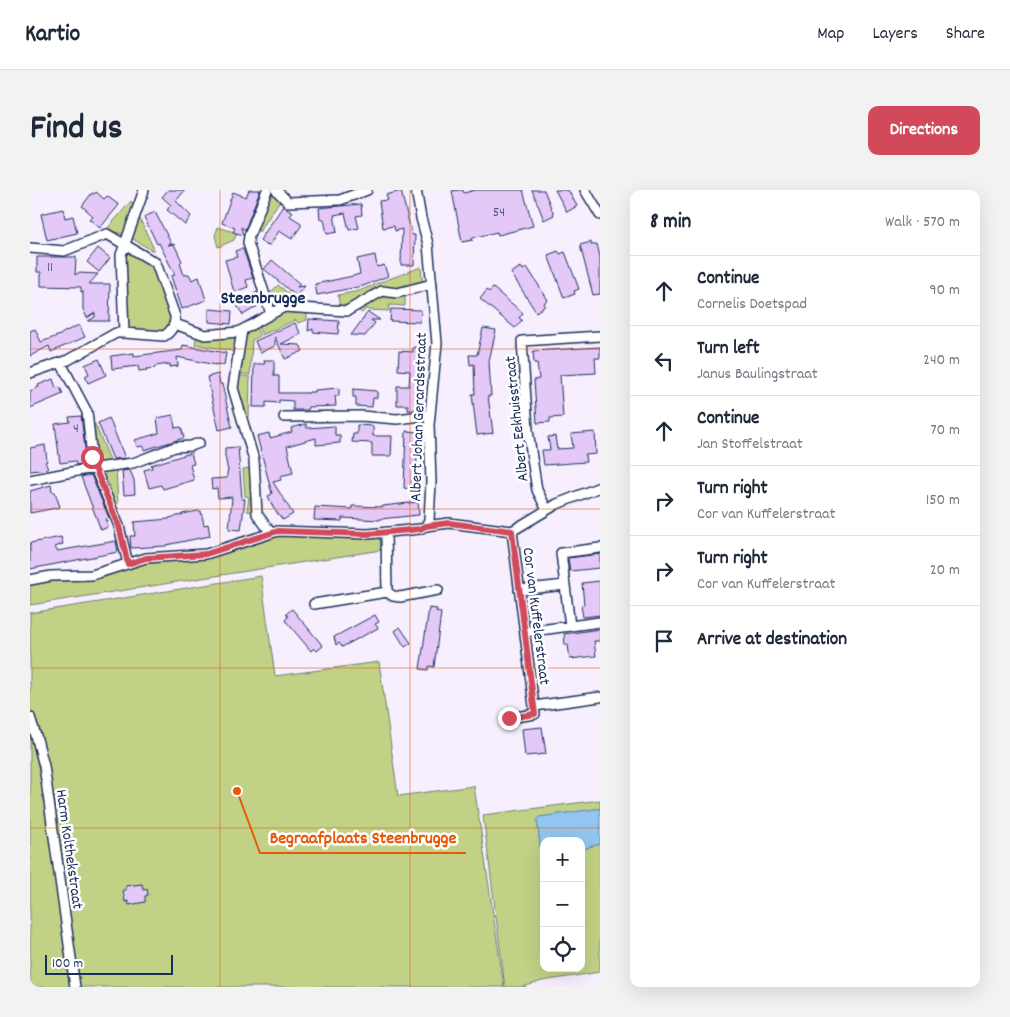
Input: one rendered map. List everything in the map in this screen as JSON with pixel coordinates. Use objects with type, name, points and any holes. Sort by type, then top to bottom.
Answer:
[{"type":"street","points":[[124,333],[120,258],[144,190]]},
{"type":"street","points":[[266,190],[249,238],[249,246],[271,314]]},
{"type":"street","points":[[276,190],[288,202],[340,200],[367,190]]},
{"type":"street","name":"Albert Johan Gerardsstraat","points":[[416,190],[428,244],[437,344],[429,431],[431,482],[429,520],[426,526]]},
{"type":"street","points":[[585,190],[600,215]]},
{"type":"street","points":[[30,248],[64,250],[107,234],[154,261],[175,316],[175,324],[168,334],[163,336],[113,334],[61,363],[30,373]]},
{"type":"street","points":[[175,324],[205,335],[238,332],[284,307],[347,311],[382,291],[397,293],[432,284]]},
{"type":"street","points":[[242,330],[233,388],[254,460],[257,514],[271,533]]},
{"type":"street","name":"Albert Eekhuisstraat","points":[[547,510],[537,490],[532,458],[528,430],[522,341],[600,336]]},
{"type":"street","points":[[61,363],[87,412],[92,457],[119,526],[128,564]]},
{"type":"street","points":[[284,417],[361,416],[396,418],[430,415]]},
{"type":"street","points":[[30,480],[133,463],[175,447],[191,446],[199,443]]},
{"type":"street","points":[[30,580],[51,576],[92,575],[146,558],[206,554],[278,531],[368,534],[449,523],[512,531],[557,504],[600,487]]},
{"type":"street","name":"Cor van Kuffelerstraat","points":[[509,718],[535,714],[512,531]]},
{"type":"street","points":[[386,532],[387,592]]},
{"type":"street","points":[[570,626],[561,552],[600,548]]},
{"type":"street","points":[[520,590],[565,585]]},
{"type":"street","points":[[314,604],[387,592],[393,596],[400,597],[438,590]]},
{"type":"street","points":[[525,632],[600,622]]},
{"type":"street","name":"Cor van Kuffelerstraat","points":[[534,706],[600,698]]},
{"type":"street","name":"Harm Kolthekstraat","points":[[30,717],[44,766],[75,987]]},
{"type":"green space","points":[[270,191],[281,199],[259,232],[257,226]]},
{"type":"green space","points":[[131,201],[134,208],[125,234],[108,231],[107,229]]},
{"type":"green space","points":[[139,217],[154,249],[153,251],[131,238]]},
{"type":"green space","points":[[218,227],[237,233],[234,240],[218,247],[215,236]]},
{"type":"green space","points":[[129,252],[152,264],[172,320],[164,332],[131,330],[128,327],[125,255]]},
{"type":"green space","points":[[421,267],[423,285],[376,293],[373,285]]},
{"type":"green space","points":[[278,285],[295,299],[299,299],[303,306],[274,310],[266,297]]},
{"type":"green space","points":[[371,286],[374,294],[346,309],[340,309],[338,295],[359,291]]},
{"type":"green space","points":[[382,293],[403,293],[405,306],[389,305],[389,311],[369,310],[367,308],[362,313],[358,310],[357,308]]},
{"type":"green space","points":[[284,309],[305,310],[307,320],[298,323],[296,320],[262,335],[257,324]]},
{"type":"green space","points":[[255,325],[260,336],[252,340],[250,375],[237,373],[245,331]]},
{"type":"green space","points":[[197,334],[239,334],[237,352],[195,344]]},
{"type":"green space","points":[[237,375],[250,377],[249,418],[244,419],[235,388]]},
{"type":"green space","points":[[95,424],[111,462],[101,464],[95,459],[91,426]]},
{"type":"green space","points":[[111,467],[116,467],[118,504],[111,502],[100,473]]},
{"type":"green space","points":[[252,468],[255,512],[247,511],[249,497],[245,496],[243,469]]},
{"type":"green space","points":[[278,535],[376,537],[382,542],[381,550],[30,605],[30,584],[146,563],[208,558]]},
{"type":"green space","points":[[261,576],[275,676],[379,662],[398,796],[474,786],[504,987],[79,987],[35,719],[30,708],[30,613]]},
{"type":"green space","points":[[30,730],[41,779],[72,987],[30,987]]},
{"type":"green space","points":[[600,800],[600,809],[540,817],[537,820],[540,844],[540,972],[585,972],[585,849],[600,844],[600,972],[542,981],[523,987],[505,987],[483,815]]},
{"type":"water","points":[[600,809],[600,844],[585,849],[585,837],[540,837],[540,844],[537,820],[539,817]]},
{"type":"building","points":[[168,190],[185,190],[176,201],[191,216],[185,225],[167,210],[171,205],[162,197]]},
{"type":"building","points":[[249,190],[260,190],[245,230],[241,227],[243,235],[233,232],[235,228],[222,223],[233,192],[246,197]]},
{"type":"building","points":[[463,190],[464,193],[475,190],[523,190],[533,226],[498,235],[497,232],[462,242],[452,191]]},
{"type":"building","points":[[532,190],[544,190],[554,215],[544,220]]},
{"type":"building","points":[[555,190],[568,190],[577,206],[567,212]]},
{"type":"building","points":[[401,191],[412,235],[415,235],[414,265],[401,265],[402,229],[395,231],[394,226],[383,228],[379,201],[388,200],[386,195]]},
{"type":"building","points":[[96,192],[104,199],[107,196],[119,205],[100,228],[89,219],[93,216],[82,206],[92,193]]},
{"type":"building","points":[[361,204],[362,215],[356,216],[359,228],[349,230],[345,213],[334,215],[337,232],[327,234],[324,219],[320,219],[319,208]]},
{"type":"building","points":[[283,206],[293,212],[290,216],[301,223],[301,226],[292,239],[279,231],[270,245],[265,244],[260,240]]},
{"type":"building","points":[[63,209],[65,218],[73,216],[77,233],[47,240],[41,214]]},
{"type":"building","points":[[155,212],[171,243],[168,245],[174,244],[182,261],[180,263],[184,275],[189,274],[192,280],[199,277],[206,300],[182,309],[171,276],[175,275],[144,217]]},
{"type":"building","points":[[591,242],[591,245],[597,244],[600,257],[600,294],[593,295],[580,245]]},
{"type":"building","points":[[98,248],[110,258],[99,272],[87,262]]},
{"type":"building","points":[[243,249],[253,278],[246,280],[248,287],[234,292],[225,260],[237,257],[235,251]]},
{"type":"building","points":[[558,251],[560,254],[565,252],[579,289],[574,291],[575,294],[564,298],[548,255]]},
{"type":"building","points":[[375,255],[377,267],[384,265],[388,276],[363,286],[317,295],[315,284],[360,274],[357,259]]},
{"type":"building","points":[[37,257],[76,257],[75,275],[78,273],[98,274],[89,284],[110,284],[109,321],[88,321],[95,317],[95,313],[87,318],[83,309],[83,291],[81,292],[81,287],[41,286],[41,272],[37,272]]},
{"type":"building","points":[[272,260],[300,284],[297,287],[305,286],[296,296],[264,269]]},
{"type":"building","points":[[521,267],[523,270],[527,267],[548,300],[544,303],[545,306],[536,312],[511,273]]},
{"type":"building","points":[[493,288],[523,313],[519,318],[522,320],[515,328],[480,299],[487,290],[489,292]]},
{"type":"building","points":[[257,292],[261,304],[243,315],[236,304]]},
{"type":"building","points":[[209,309],[232,311],[231,324],[209,322]]},
{"type":"building","points":[[391,309],[421,310],[420,322],[390,321]]},
{"type":"building","points":[[368,312],[380,320],[371,320],[375,323],[365,336],[351,335]]},
{"type":"building","points":[[309,319],[339,321],[338,334],[313,332],[313,329],[308,331]]},
{"type":"building","points":[[295,323],[301,334],[281,344],[300,345],[303,351],[285,359],[275,337],[275,346],[260,353],[255,341]]},
{"type":"building","points":[[79,325],[85,337],[51,352],[49,346],[30,356],[30,331],[35,329],[41,342]]},
{"type":"building","points":[[483,328],[496,330],[489,361],[491,396],[488,396],[493,433],[477,435],[472,394],[475,394],[474,364],[470,365],[469,355],[477,355]]},
{"type":"building","points":[[183,345],[226,353],[224,365],[177,357],[178,366],[170,367],[170,364],[139,371],[138,366],[112,369],[111,356],[134,353],[134,356],[182,350]]},
{"type":"building","points":[[413,347],[425,348],[421,410],[408,410],[408,405],[397,405],[397,386],[409,386],[410,371],[398,370],[399,351],[413,352]]},
{"type":"building","points":[[600,347],[600,358],[595,358],[596,373],[560,375],[563,417],[550,418],[550,422],[537,423],[534,380],[539,379],[537,363],[534,363],[533,351]]},
{"type":"building","points":[[99,359],[106,375],[88,383],[85,376],[89,374],[85,365]]},
{"type":"building","points":[[264,360],[274,360],[274,376],[279,376],[279,393],[309,393],[315,392],[315,390],[339,388],[339,396],[335,396],[336,406],[309,407],[308,410],[293,410],[293,401],[279,400],[279,403],[266,402],[266,407],[253,407],[254,364],[265,364]]},
{"type":"building","points":[[218,374],[232,427],[219,430],[207,377]]},
{"type":"building","points":[[53,379],[56,388],[60,387],[63,394],[30,408],[30,391],[39,387],[38,385]]},
{"type":"building","points":[[353,389],[377,391],[377,398],[373,398],[372,407],[356,406],[356,397],[353,397]]},
{"type":"building","points":[[173,415],[175,428],[181,427],[184,438],[144,450],[143,446],[137,447],[135,440],[159,433],[157,418]]},
{"type":"building","points":[[81,416],[87,463],[76,465],[75,461],[60,463],[55,424],[70,422],[69,417]]},
{"type":"building","points":[[109,418],[125,458],[113,459],[98,423]]},
{"type":"building","points":[[306,424],[307,428],[335,426],[335,435],[340,435],[340,443],[316,445],[316,438],[287,446],[293,473],[280,476],[281,480],[273,482],[293,514],[283,520],[274,509],[268,496],[272,494],[257,436],[269,433],[270,438],[292,432],[291,428]]},
{"type":"building","points":[[357,425],[373,426],[373,436],[392,436],[391,456],[372,456],[372,443],[352,442],[353,434],[357,434]]},
{"type":"building","points":[[406,431],[418,432],[416,481],[412,481],[412,489],[404,488]]},
{"type":"building","points":[[595,432],[596,454],[585,455],[586,462],[544,465],[542,450],[550,450],[548,437],[555,436],[557,449],[573,448],[571,434]]},
{"type":"building","points":[[45,445],[47,461],[45,462],[48,469],[30,471],[30,448]]},
{"type":"building","points":[[238,447],[242,499],[245,499],[241,530],[229,529],[232,497],[218,498],[217,488],[212,489],[211,479],[227,478],[225,448]]},
{"type":"building","points":[[191,453],[194,464],[190,465],[194,480],[163,489],[161,485],[149,488],[144,470],[152,468],[151,465]]},
{"type":"building","points":[[130,470],[134,480],[135,494],[124,495],[122,471]]},
{"type":"building","points":[[91,475],[109,518],[106,519],[108,527],[101,530],[81,477]]},
{"type":"building","points":[[51,485],[52,492],[55,492],[60,507],[30,513],[30,491]]},
{"type":"building","points":[[418,502],[419,515],[380,520],[342,518],[342,521],[314,520],[315,507],[352,509],[352,506],[383,507]]},
{"type":"building","points":[[201,511],[204,525],[208,524],[210,536],[166,546],[131,548],[130,536],[135,536],[134,522],[169,519]]},
{"type":"building","points":[[61,537],[63,544],[55,547],[57,551],[116,541],[118,552],[30,569],[30,543]]},
{"type":"building","points":[[600,554],[600,568],[570,571],[568,558]]},
{"type":"building","points":[[600,581],[600,615],[583,617],[581,606],[584,605],[582,583]]},
{"type":"building","points":[[429,608],[437,609],[436,612],[441,613],[434,667],[429,666],[428,670],[420,669]]},
{"type":"building","points":[[292,609],[323,646],[317,651],[314,648],[311,651],[285,620],[288,617],[286,614]]},
{"type":"building","points":[[375,615],[379,622],[375,624],[378,628],[342,647],[339,643],[336,645],[334,637]]},
{"type":"building","points":[[400,627],[411,643],[405,647],[395,631]]},
{"type":"building","points":[[600,629],[600,641],[594,641],[596,656],[570,659],[568,645],[565,645],[564,634]]},
{"type":"building","points":[[542,727],[546,754],[525,756],[522,729]]},
{"type":"building","points":[[142,884],[143,890],[147,889],[148,895],[145,896],[145,902],[129,905],[128,901],[125,902],[123,890],[126,890],[126,886]]},
{"type":"place","name":"Begraafplaats Steenbrugge","points":[[237,791]]},
{"type":"district","name":"Steenbrugge","points":[[263,297]]},
{"type":"route","points":[[92,457],[119,526],[128,564],[146,558],[206,554],[278,531],[368,534],[420,529],[426,526],[449,523],[512,531],[535,714],[509,718]]}]
